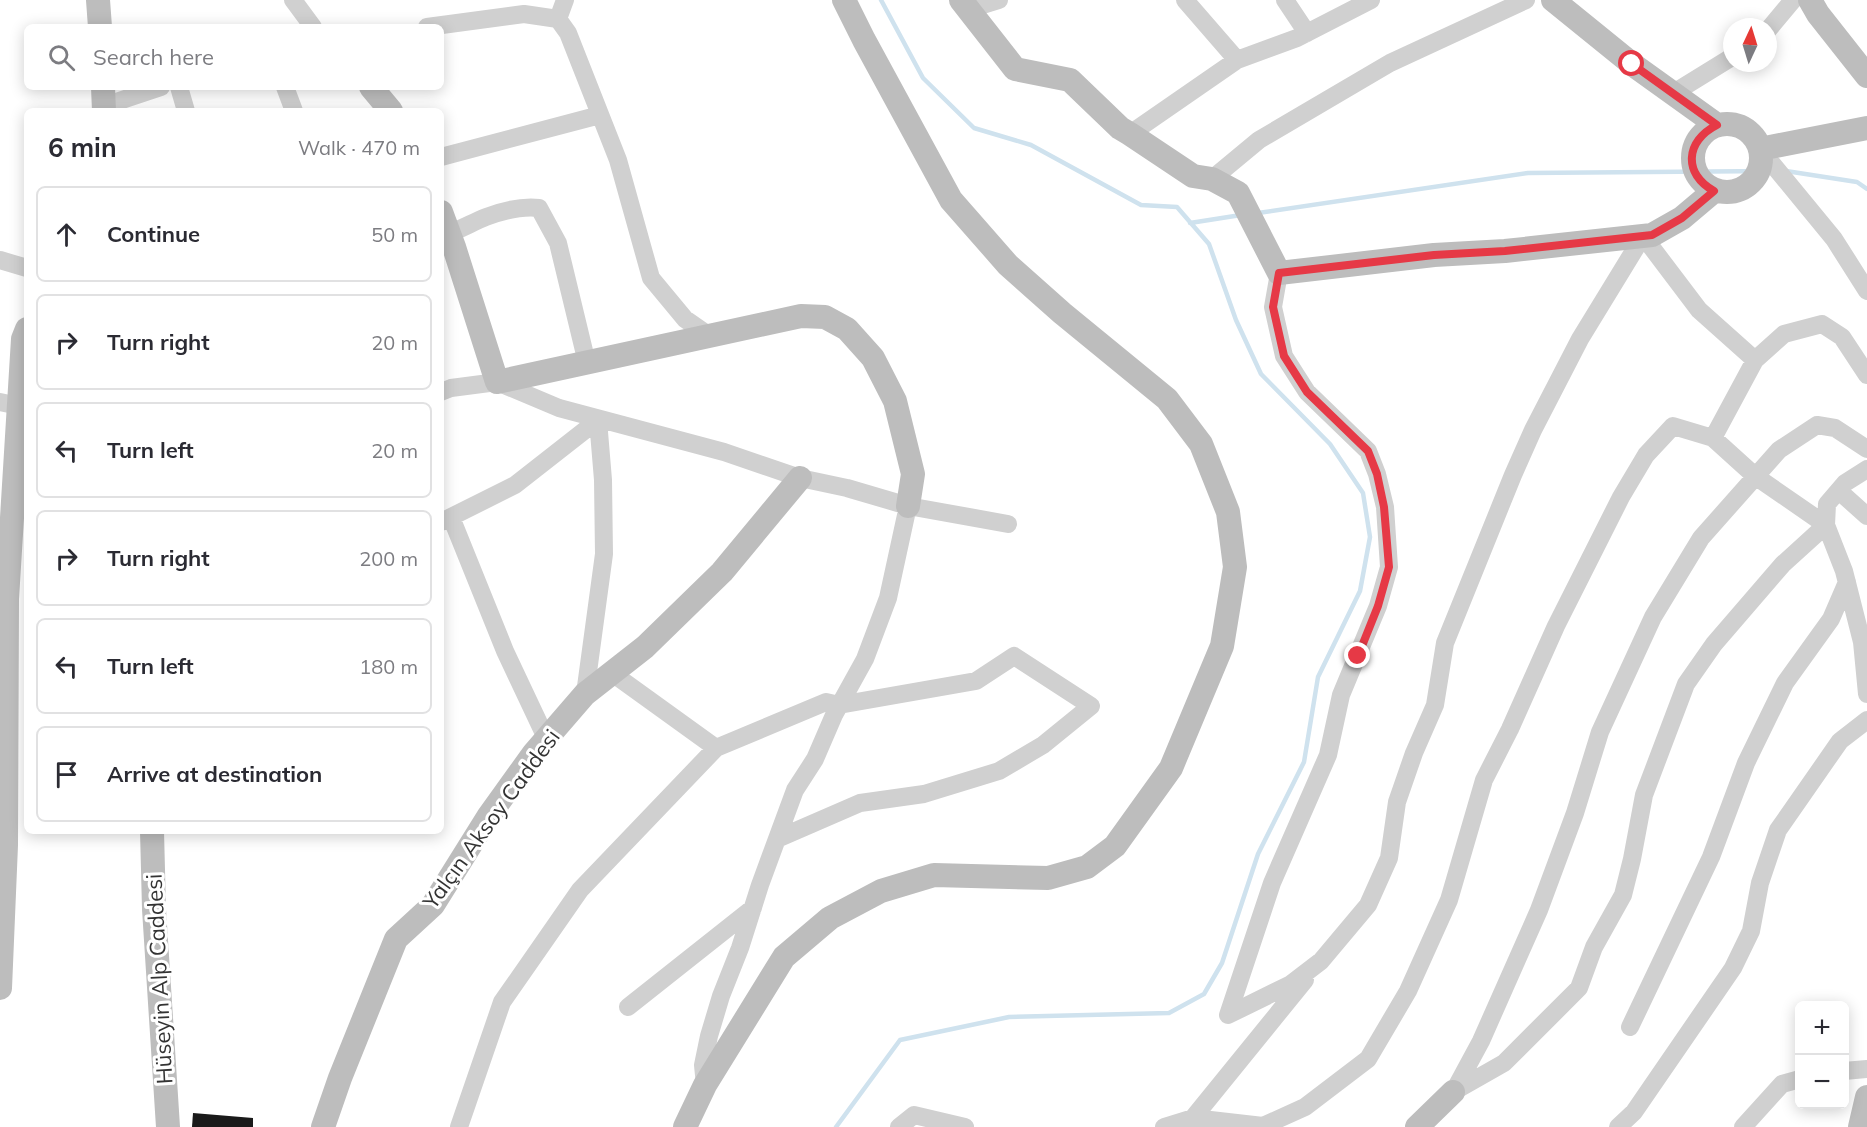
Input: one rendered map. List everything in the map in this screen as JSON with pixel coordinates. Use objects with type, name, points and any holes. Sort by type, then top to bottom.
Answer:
[{"type":"street","points":[[98,0],[99,24]]},
{"type":"street","points":[[498,0],[511,16]]},
{"type":"street","points":[[558,19],[565,0]]},
{"type":"street","points":[[685,1127],[705,1085],[784,957],[830,918],[881,891],[934,875],[1048,878],[1087,867],[1115,846],[1171,768],[1222,646],[1235,567],[1228,512],[1201,444],[1167,399],[1062,314],[1008,266],[951,200],[844,0]]},
{"type":"street","points":[[999,0],[966,5],[1015,69],[1070,80],[1120,128],[1193,176],[1212,179],[1238,193],[1279,273],[1273,307],[1284,356],[1307,392],[1368,451],[1377,474],[1384,507],[1389,567],[1378,606],[1341,695],[1329,755],[1272,883],[1228,1015],[1291,984],[1321,960]]},
{"type":"street","points":[[1185,0],[1237,60]]},
{"type":"street","points":[[1285,0],[1307,33]]},
{"type":"street","points":[[1130,134],[1237,60],[1307,33],[1371,0]]},
{"type":"street","points":[[1212,179],[1259,140],[1390,63],[1526,0]]},
{"type":"street","points":[[1553,0],[1672,94],[1717,125]]},
{"type":"street","points":[[1777,19],[1793,0]]},
{"type":"street","points":[[1810,0],[1818,14],[1867,76]]},
{"type":"street","points":[[301,3],[312,24]]},
{"type":"street","points":[[444,25],[524,14],[558,19],[568,33],[618,160],[651,278],[685,319],[708,335]]},
{"type":"street","points":[[1672,94],[1723,63]]},
{"type":"street","points":[[104,101],[149,90]]},
{"type":"street","points":[[179,90],[185,108]]},
{"type":"street","points":[[286,90],[293,108]]},
{"type":"street","points":[[374,90],[388,108]]},
{"type":"street","points":[[444,156],[600,115]]},
{"type":"street","points":[[1760,149],[1761,160],[1754,180],[1736,192],[1714,191],[1705,185],[1693,168],[1694,147],[1699,137],[1707,130],[1717,125],[1728,124],[1748,131],[1760,149],[1834,239],[1867,291]]},
{"type":"street","points":[[1760,149],[1867,128]]},
{"type":"street","points":[[1279,273],[1434,255],[1505,251],[1652,235],[1682,218],[1714,191]]},
{"type":"street","points":[[587,363],[558,243],[538,208],[525,207],[444,227],[497,382],[559,408],[724,452],[800,478],[848,488],[908,506],[1008,524]]},
{"type":"street","points":[[1643,236],[1699,310],[1755,360]]},
{"type":"street","points":[[1193,1119],[1368,905],[1389,858],[1397,802],[1414,753],[1435,705],[1445,644],[1513,475],[1533,430],[1580,339],[1643,236]]},
{"type":"street","points":[[0,260],[24,267]]},
{"type":"street","points":[[444,391],[497,382],[801,316],[825,317],[847,329],[873,358],[895,401],[913,474],[888,597],[865,659],[839,705],[815,759],[795,790],[721,996],[703,1065],[705,1085]]},
{"type":"street","points":[[1713,438],[1755,360],[1784,334],[1822,324],[1842,337],[1867,375]]},
{"type":"street","points":[[0,987],[4,598],[15,406],[24,336]]},
{"type":"street","points":[[546,738],[446,520],[515,485],[598,420]]},
{"type":"street","points":[[585,694],[604,554],[603,480],[598,420]]},
{"type":"street","points":[[1453,1092],[1481,1041],[1539,910],[1575,813],[1600,732],[1653,617],[1701,538],[1779,450],[1817,425],[1834,428],[1867,449]]},
{"type":"street","points":[[1164,1127],[1193,1119],[1263,1126],[1305,1107],[1368,1059],[1408,991],[1449,900],[1484,780],[1510,729],[1556,626],[1621,497],[1646,455],[1673,426],[1713,438],[1755,476],[1826,525]]},
{"type":"street","points":[[1867,469],[1845,483],[1827,504],[1826,525],[1846,582],[1862,642],[1867,694]]},
{"type":"street","name":"Yalçın Aksoy Caddesi","points":[[323,1127],[340,1078],[396,939],[433,905],[488,817],[546,738],[585,694],[645,646],[722,572],[800,478]]},
{"type":"street","points":[[1839,491],[1867,516]]},
{"type":"street","points":[[1417,1127],[1453,1092],[1504,1063],[1580,988],[1594,947],[1623,895],[1644,795],[1686,684],[1714,644],[1783,564],[1826,525]]},
{"type":"street","points":[[1630,1027],[1711,857],[1746,763],[1785,683],[1831,619],[1846,582]]},
{"type":"street","points":[[459,1127],[502,1002],[580,890],[716,748],[826,702],[839,705],[976,681],[1014,656],[1091,706],[1043,746],[999,771],[924,794],[860,803],[777,839]]},
{"type":"street","points":[[612,673],[716,748]]},
{"type":"street","points":[[1618,1127],[1634,1112],[1733,968],[1751,931],[1760,883],[1778,830],[1840,741],[1867,720]]},
{"type":"street","name":"Hüseyin Alp Caddesi","points":[[152,834],[168,1127]]},
{"type":"street","points":[[628,1007],[753,909]]},
{"type":"street","points":[[1849,1071],[1867,1070]]},
{"type":"street","points":[[1743,1127],[1782,1084],[1795,1080]]},
{"type":"street","points":[[1860,1127],[1867,1097]]},
{"type":"street","points":[[899,1127],[914,1115],[965,1127]]},
{"type":"building","points":[[193,1113],[253,1118],[253,1127],[192,1127]]},
{"type":"waterway","points":[[836,1127],[900,1040],[1009,1017],[1169,1013],[1204,994],[1222,963],[1258,854],[1304,762],[1318,677],[1360,591],[1370,537],[1363,493],[1330,444],[1261,374],[1236,320],[1209,244],[1177,207],[1141,205],[1031,145],[974,128],[923,78],[881,0]]},
{"type":"waterway","points":[[1258,213],[1528,173],[1771,171]]},
{"type":"waterway","points":[[1786,171],[1857,182],[1867,189]]},
{"type":"waterway","points":[[1190,223],[1241,215]]},
{"type":"route","points":[[1358,656],[1378,606],[1389,567],[1384,507],[1377,474],[1368,451],[1307,392],[1284,356],[1273,307],[1279,273],[1434,255],[1505,251],[1652,235],[1682,218],[1714,191],[1698,177],[1693,168],[1692,157],[1699,137],[1717,125],[1632,64]]}]
